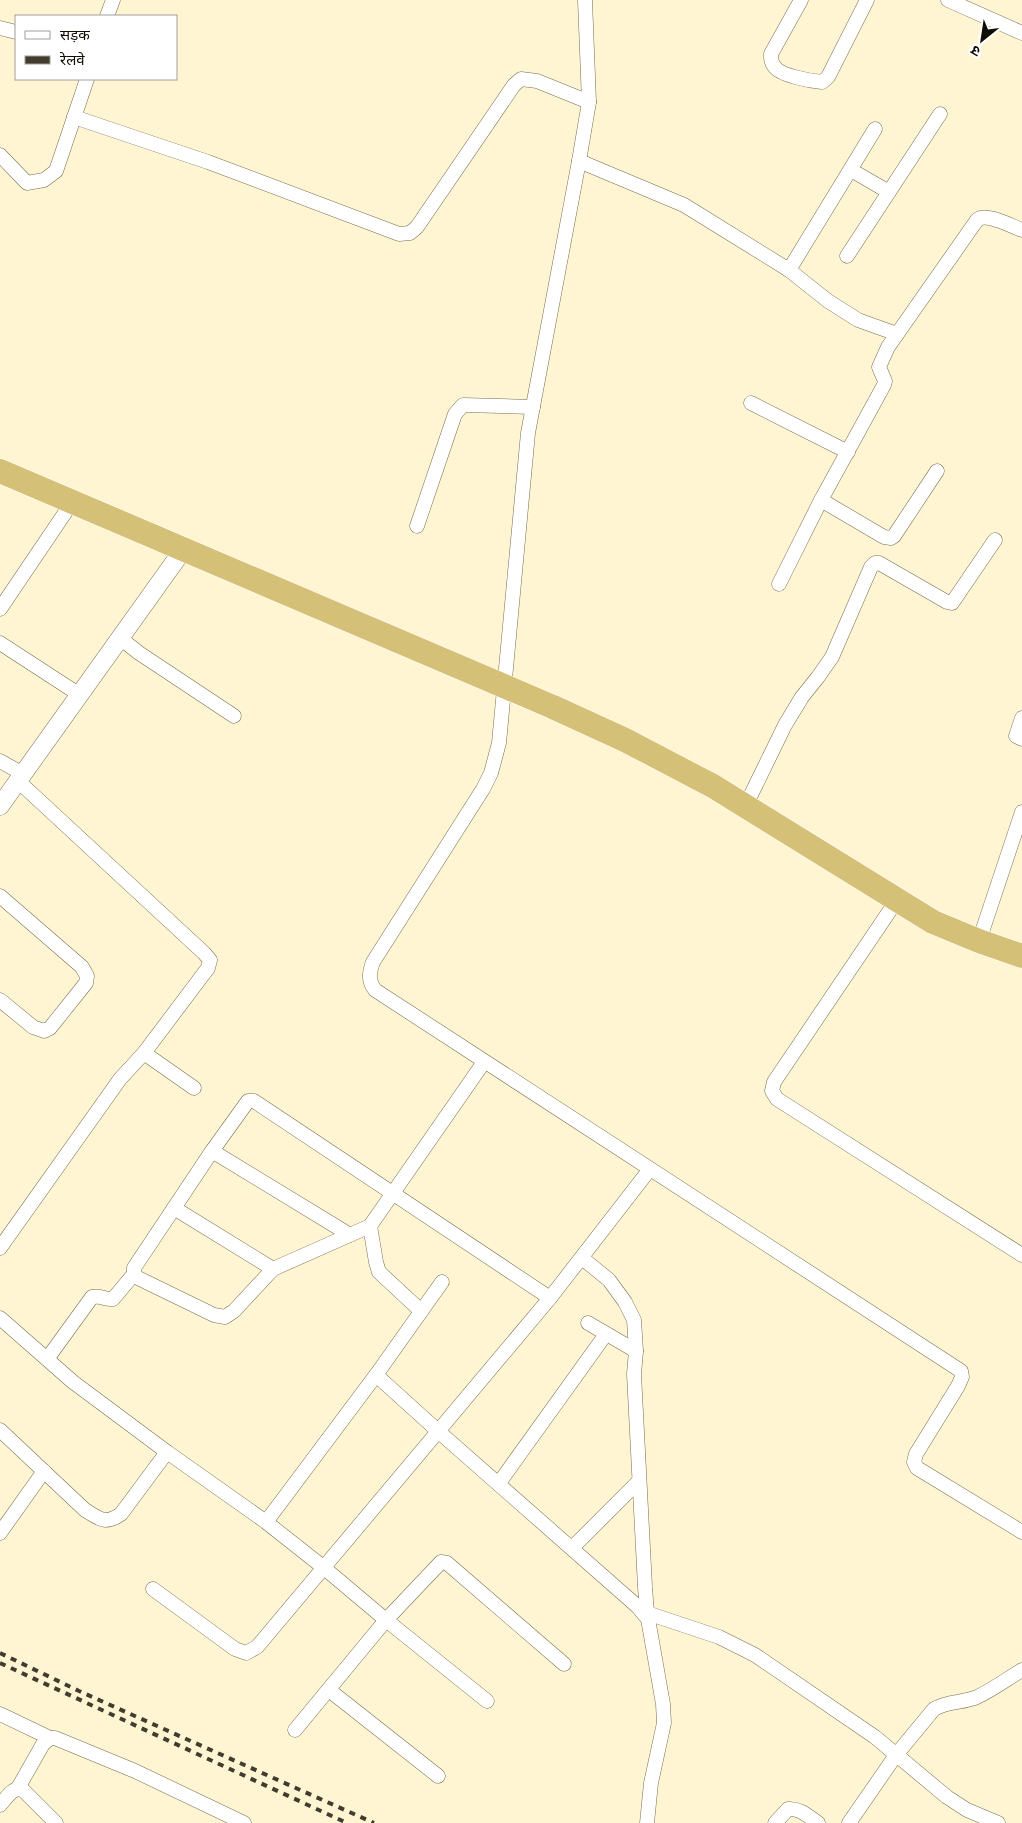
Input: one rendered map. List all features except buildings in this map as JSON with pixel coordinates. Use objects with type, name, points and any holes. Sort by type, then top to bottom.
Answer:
[{"type":"highway","points":[[0,470],[504,686],[625,740],[746,805],[933,922],[1022,956]]},
{"type":"street","points":[[107,15],[113,0]]},
{"type":"street","points":[[585,0],[589,102],[528,434],[499,743],[491,773],[483,789],[373,962],[370,984],[375,990],[484,1062],[961,1371],[962,1377],[958,1386],[916,1454],[914,1462],[917,1468],[1022,1532]]},
{"type":"street","points":[[801,0],[771,54],[771,61],[778,71],[811,81],[822,82],[828,77],[868,0]]},
{"type":"street","points":[[948,0],[1022,34]]},
{"type":"street","points":[[0,28],[15,32]]},
{"type":"street","points":[[74,117],[208,162],[399,234],[410,233],[416,227],[514,85],[521,79],[537,81],[589,102]]},
{"type":"street","points":[[0,155],[27,183],[44,180],[56,171],[86,80]]},
{"type":"street","points":[[847,256],[940,114]]},
{"type":"street","points":[[789,270],[875,130]]},
{"type":"street","points":[[579,161],[684,204],[789,270],[828,301],[858,320],[898,334]]},
{"type":"street","points":[[850,170],[889,192]]},
{"type":"street","points":[[779,584],[821,500],[884,385],[879,367],[898,334],[980,217],[987,217],[1022,230]]},
{"type":"street","points":[[751,403],[848,452]]},
{"type":"street","points":[[417,526],[455,414],[459,408],[463,405],[533,407]]},
{"type":"street","points":[[821,500],[884,537],[891,538],[937,471]]},
{"type":"street","points":[[0,609],[73,501]]},
{"type":"street","points":[[746,805],[802,697],[832,657],[871,567],[875,563],[879,563],[947,602],[952,603],[995,540]]},
{"type":"street","points":[[0,806],[183,550]]},
{"type":"street","points":[[120,638],[234,716]]},
{"type":"street","points":[[0,643],[80,694]]},
{"type":"street","points":[[1022,718],[1016,732],[1022,740]]},
{"type":"street","points":[[0,761],[204,952],[210,960],[208,968],[144,1053],[120,1079],[0,1248]]},
{"type":"street","points":[[979,941],[1022,812]]},
{"type":"street","points":[[0,896],[82,967],[87,976],[86,984],[50,1028],[44,1031],[34,1027],[0,1000]]},
{"type":"street","points":[[897,900],[774,1082],[772,1091],[777,1099],[1022,1256]]},
{"type":"street","points":[[144,1053],[194,1088]]},
{"type":"street","points":[[134,1274],[138,1278],[214,1315],[225,1317],[234,1311],[273,1270],[370,1226],[484,1062]]},
{"type":"street","points":[[47,1359],[92,1297],[113,1299],[134,1274],[134,1268],[248,1101],[254,1102],[550,1298]]},
{"type":"street","points":[[212,1152],[350,1235]]},
{"type":"street","points":[[153,1589],[235,1650],[246,1653],[257,1647],[550,1298],[650,1169]]},
{"type":"street","points":[[174,1208],[273,1270]]},
{"type":"street","points":[[370,1226],[379,1272],[421,1311]]},
{"type":"street","points":[[582,1258],[609,1280],[634,1320],[636,1352],[634,1374],[648,1616],[664,1723],[651,1784],[648,1823]]},
{"type":"street","points":[[266,1522],[376,1375],[442,1282]]},
{"type":"street","points":[[0,1318],[73,1382],[266,1522],[487,1700]]},
{"type":"street","points":[[588,1323],[636,1352]]},
{"type":"street","points":[[498,1483],[606,1334]]},
{"type":"street","points":[[376,1375],[648,1616],[719,1637],[756,1655],[875,1737],[947,1797],[967,1810],[998,1823]]},
{"type":"street","points":[[0,1430],[85,1510],[102,1520],[112,1520],[121,1514],[167,1452]]},
{"type":"street","points":[[0,1533],[44,1471]]},
{"type":"street","points":[[572,1548],[640,1481]]},
{"type":"street","points":[[295,1730],[386,1620],[441,1562],[447,1563],[564,1664]]},
{"type":"street","points":[[849,1823],[896,1755],[934,1709],[940,1705],[977,1697],[1022,1670]]},
{"type":"street","points":[[329,1690],[438,1776]]},
{"type":"street","points":[[0,1714],[50,1738],[55,1738],[135,1772],[244,1823]]},
{"type":"street","points":[[0,1805],[18,1788],[42,1744],[50,1738]]},
{"type":"street","points":[[18,1788],[22,1789],[56,1823]]},
{"type":"street","points":[[775,1823],[788,1809],[792,1808],[818,1823]]},
{"type":"railway","points":[[0,1653],[79,1691],[374,1823]]},
{"type":"railway","points":[[0,1663],[347,1823]]}]
